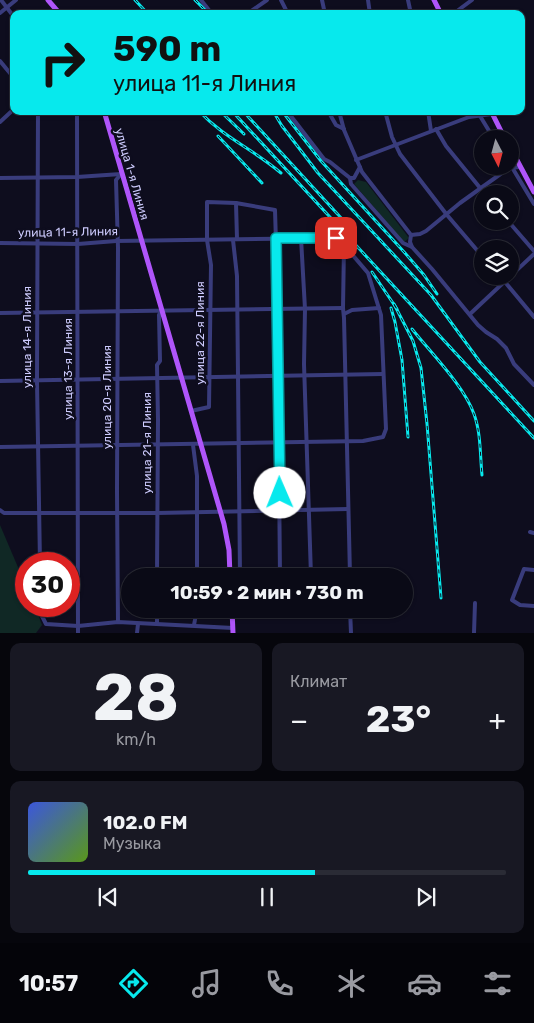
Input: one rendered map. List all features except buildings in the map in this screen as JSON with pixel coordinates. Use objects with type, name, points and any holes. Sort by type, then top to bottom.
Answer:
[{"type":"main road","points":[[48,0],[57,10]]},
{"type":"main road","name":"улица 1-я Линия","points":[[105,115],[141,241]]},
{"type":"main road","points":[[493,115],[500,130]]},
{"type":"main road","points":[[520,167],[534,192]]},
{"type":"main road","name":"улица 21-я Линия","points":[[141,241],[181,379]]},
{"type":"main road","name":"улица 22-я Линия","points":[[181,379],[221,512],[229,550],[230,568]]},
{"type":"main road","points":[[232,618],[233,631]]},
{"type":"street","points":[[1,0],[10,11]]},
{"type":"street","points":[[0,12],[16,0]]},
{"type":"street","points":[[201,0],[209,10]]},
{"type":"street","points":[[253,10],[267,0]]},
{"type":"street","points":[[458,10],[472,0]]},
{"type":"street","points":[[0,61],[10,73]]},
{"type":"street","points":[[0,122],[10,113]]},
{"type":"street","name":"улица 14-я Линия","points":[[38,115],[37,382],[40,552]]},
{"type":"street","name":"улица 13-я Линия","points":[[77,115],[78,633]]},
{"type":"street","points":[[290,115],[324,159],[352,178],[368,179]]},
{"type":"street","points":[[330,115],[336,125],[344,130]]},
{"type":"street","points":[[340,115],[356,160],[368,179],[411,235],[410,242],[412,247],[486,332],[506,348],[514,364],[534,385]]},
{"type":"street","points":[[386,115],[392,138],[400,154],[474,247]]},
{"type":"street","points":[[429,115],[431,131]]},
{"type":"street","points":[[356,160],[469,116],[485,115]]},
{"type":"street","points":[[481,116],[489,130]]},
{"type":"street","points":[[436,129],[446,146],[477,185]]},
{"type":"street","points":[[360,167],[352,178],[351,184],[403,243],[412,247]]},
{"type":"street","points":[[0,178],[38,176],[77,177],[121,174]]},
{"type":"street","name":"улица 20-я Линия","points":[[118,622],[116,180],[121,174]]},
{"type":"street","points":[[486,185],[499,175]]},
{"type":"street","points":[[516,175],[534,204]]},
{"type":"street","points":[[411,235],[426,231],[474,194]]},
{"type":"street","name":"улица 22-я Линия","points":[[191,411],[209,407],[210,265],[207,240],[207,202],[236,203]]},
{"type":"street","points":[[240,568],[236,203],[275,210],[280,444],[280,568]]},
{"type":"street","points":[[515,230],[534,253],[519,268]]},
{"type":"street","points":[[301,238],[305,309],[304,376],[311,568]]},
{"type":"street","name":"улица 11-я Линия","points":[[0,243],[78,244],[116,241],[336,238],[344,245]]},
{"type":"street","points":[[344,245],[342,308],[344,314],[350,568]]},
{"type":"street","points":[[0,447],[280,444],[347,442],[381,438],[385,435],[386,402],[383,374],[382,315],[368,273],[344,245]]},
{"type":"street","points":[[470,314],[502,285]]},
{"type":"street","points":[[507,285],[534,317]]},
{"type":"street","points":[[0,313],[342,308]]},
{"type":"street","points":[[344,314],[352,310],[379,308]]},
{"type":"street","name":"улица 21-я Линия","points":[[157,568],[157,365],[160,361],[159,314],[161,311]]},
{"type":"street","points":[[0,381],[37,382],[383,374]]},
{"type":"street","points":[[193,445],[197,476],[197,568]]},
{"type":"street","points":[[0,510],[4,513],[40,514],[348,509]]},
{"type":"street","points":[[534,570],[524,569],[512,600],[520,605],[534,606]]},
{"type":"street","points":[[474,633],[475,603]]},
{"type":"street","points":[[44,617],[46,624],[78,626],[118,622],[194,625],[233,631]]},
{"type":"street","points":[[157,618],[157,624]]},
{"type":"street","points":[[194,625],[195,618]]},
{"type":"street","points":[[350,618],[350,633]]},
{"type":"street","points":[[137,633],[138,624]]},
{"type":"green space","points":[[358,180],[366,182],[409,238],[404,242],[354,184]]},
{"type":"green space","points":[[0,525],[15,560],[15,617],[39,617],[42,625],[36,633],[0,633]]},
{"type":"railway","points":[[135,0],[144,10]]},
{"type":"railway","points":[[195,0],[205,10]]},
{"type":"railway","points":[[203,115],[218,129],[281,173]]},
{"type":"railway","points":[[224,115],[244,134]]},
{"type":"railway","points":[[236,115],[534,438]]},
{"type":"railway","points":[[247,115],[343,220]]},
{"type":"railway","points":[[275,115],[318,173],[431,295],[480,362],[534,421]]},
{"type":"railway","points":[[285,115],[321,161],[405,253],[437,294]]},
{"type":"railway","points":[[218,136],[262,183]]},
{"type":"railway","points":[[372,272],[397,309]]},
{"type":"railway","points":[[394,304],[413,341],[421,368],[441,598]]},
{"type":"railway","points":[[391,308],[402,360],[408,437]]},
{"type":"railway","points":[[412,329],[455,381],[469,403],[478,429],[482,475]]},
{"type":"route","points":[[280,493],[276,238],[336,238]]}]
